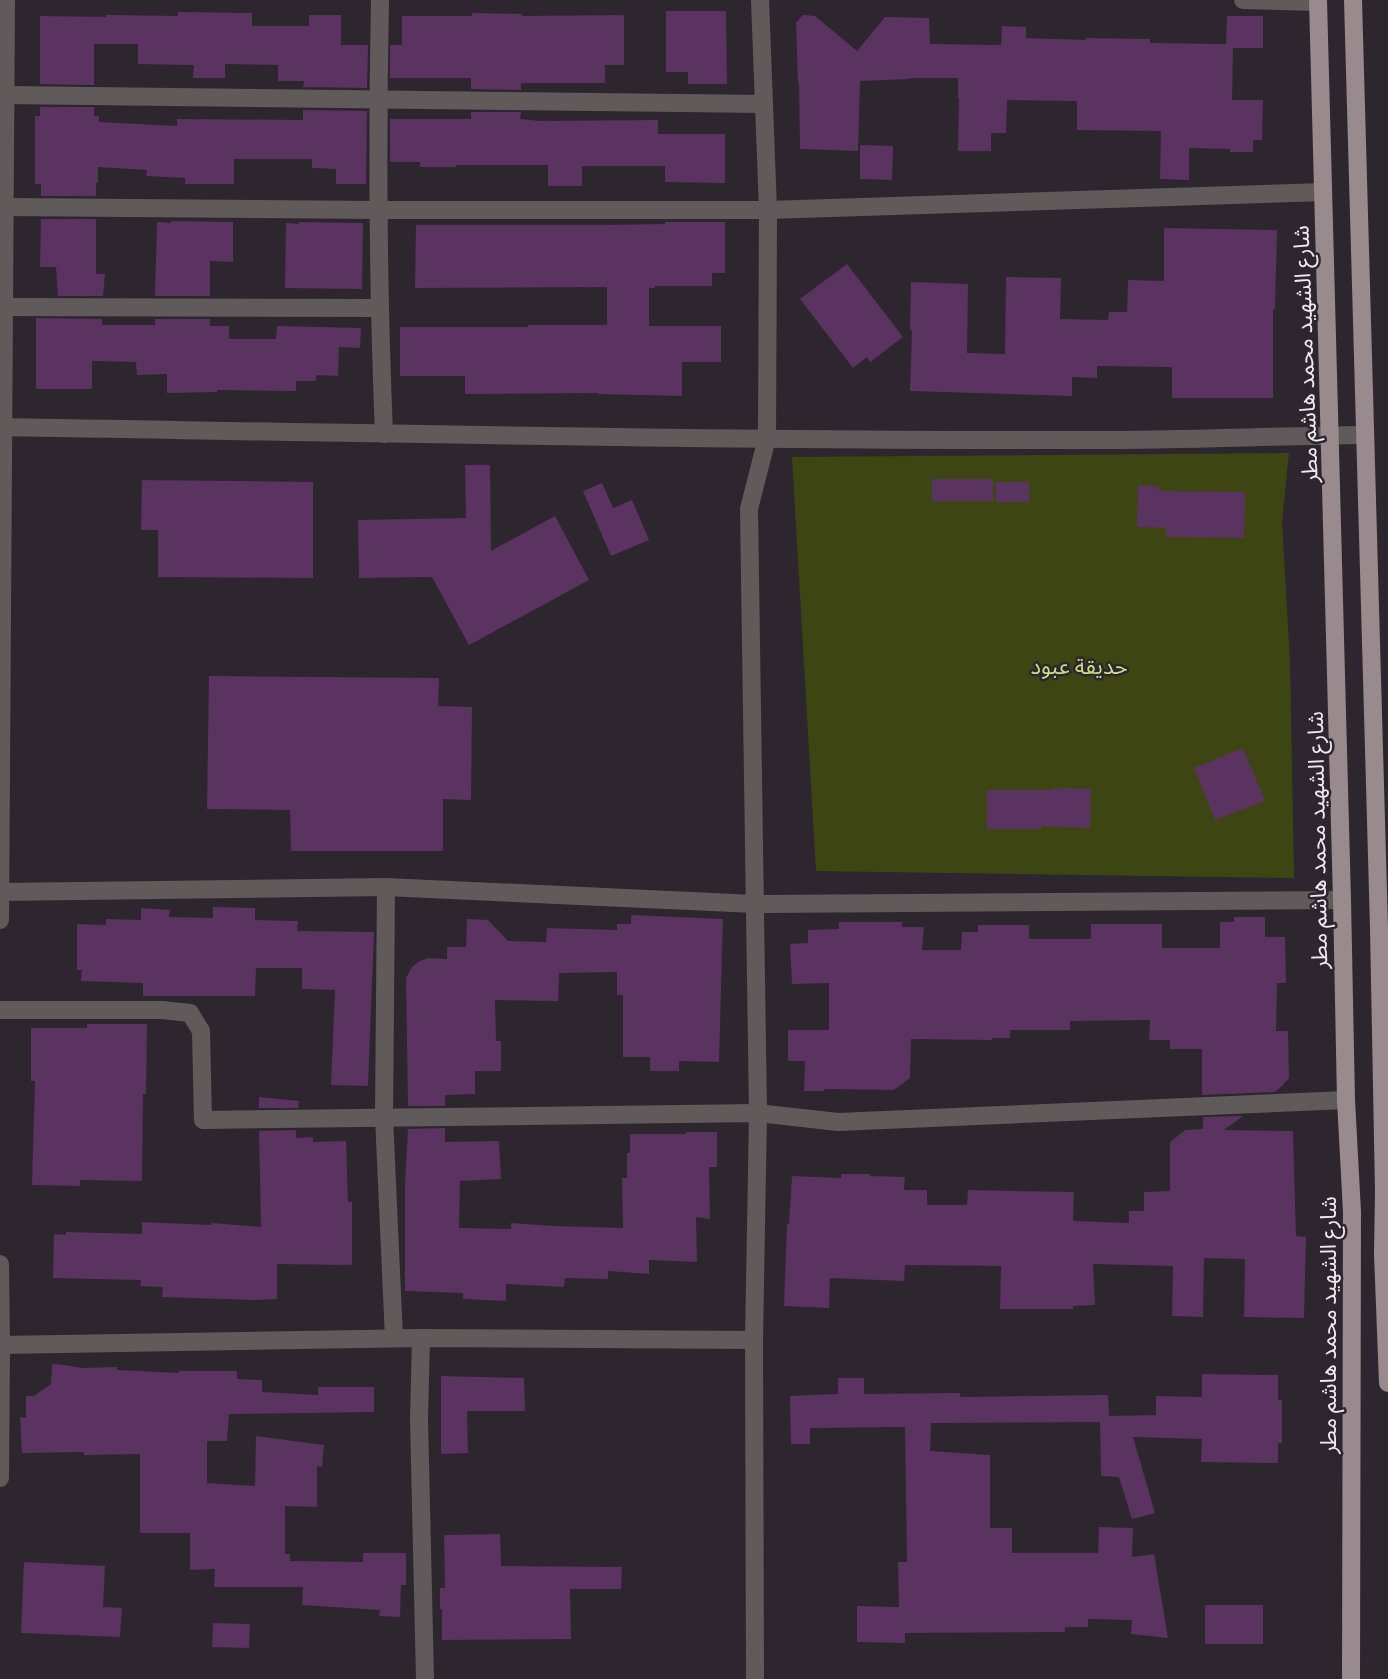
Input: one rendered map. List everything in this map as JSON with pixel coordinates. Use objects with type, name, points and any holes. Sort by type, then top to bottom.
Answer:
[{"type":"main road","points":[[1353,0],[1379,928],[1383,1254],[1388,1383]]},
{"type":"main road","name":"شارع الشهيد محمد هاشم مطر","points":[[1318,1],[1346,1100],[1352,1212],[1351,1679]]},
{"type":"street","points":[[0,920],[1,427],[6,0]]},
{"type":"street","points":[[380,0],[378,210],[384,434]]},
{"type":"street","points":[[755,1679],[754,1340],[758,1113],[749,509],[767,438],[768,210],[760,0]]},
{"type":"street","points":[[1243,0],[1318,1]]},
{"type":"street","points":[[5,95],[764,104]]},
{"type":"street","points":[[4,207],[768,210],[1323,192]]},
{"type":"street","points":[[3,307],[379,308]]},
{"type":"street","points":[[1,427],[384,434],[1093,440],[1365,435]]},
{"type":"street","points":[[0,892],[386,887],[755,904],[1342,900]]},
{"type":"street","points":[[386,887],[384,1117],[394,1338]]},
{"type":"street","points":[[0,1010],[162,1010],[190,1013],[201,1031],[203,1120],[758,1113],[838,1122],[1346,1100]]},
{"type":"street","points":[[0,1264],[0,1478]]},
{"type":"street","points":[[1,1345],[394,1338],[754,1340]]},
{"type":"street","points":[[421,1338],[418,1419],[425,1679]]},
{"type":"green space","name":"حديقة عبود","points":[[1289,453],[1282,522],[1290,662],[1294,878],[816,871],[792,457]]},
{"type":"building","points":[[666,11],[726,11],[727,84],[688,84],[688,72],[666,72]]},
{"type":"building","points":[[178,12],[252,13],[252,26],[309,26],[309,15],[341,15],[341,45],[368,45],[367,88],[303,87],[304,81],[278,81],[278,65],[225,64],[225,78],[193,78],[194,65],[138,64],[138,44],[94,44],[94,85],[40,84],[40,16],[178,16]]},
{"type":"building","points":[[472,13],[522,14],[522,16],[624,15],[624,65],[605,65],[605,83],[521,83],[521,90],[471,89],[471,78],[390,78],[390,45],[402,45],[402,16],[472,16]]},
{"type":"building","points":[[803,15],[815,16],[857,51],[885,17],[929,18],[930,44],[1001,45],[1002,26],[1026,27],[1026,38],[1150,39],[1150,43],[1226,44],[1227,16],[1263,16],[1263,48],[1233,48],[1232,100],[1263,100],[1262,140],[1253,140],[1253,152],[1189,148],[1189,180],[1160,179],[1161,131],[1077,130],[1077,101],[1007,100],[1006,133],[991,133],[991,151],[958,151],[958,78],[909,78],[860,81],[858,151],[800,149],[796,23]]},
{"type":"building","points":[[40,107],[94,107],[94,116],[99,116],[99,122],[177,126],[177,119],[303,120],[303,110],[367,111],[366,184],[336,184],[336,169],[312,168],[312,159],[234,159],[234,184],[185,184],[185,178],[146,176],[147,170],[98,167],[96,196],[41,196],[41,184],[35,184],[35,116],[40,116]]},
{"type":"building","points":[[471,112],[521,112],[520,119],[541,121],[658,120],[658,134],[725,134],[725,183],[665,182],[665,166],[582,166],[582,186],[548,186],[548,165],[420,167],[420,162],[390,162],[390,119],[471,119]]},
{"type":"building","points":[[860,145],[893,146],[892,180],[860,179]]},
{"type":"building","points":[[41,219],[96,219],[96,274],[105,274],[103,296],[58,296],[56,267],[40,267]]},
{"type":"building","points":[[171,221],[233,222],[233,262],[210,261],[210,296],[155,296],[157,222],[171,223]]},
{"type":"building","points":[[299,222],[363,223],[362,289],[285,288],[286,223],[299,224]]},
{"type":"building","points":[[665,222],[725,222],[725,273],[712,273],[712,286],[655,286],[655,288],[649,288],[649,326],[721,326],[721,362],[682,362],[682,396],[598,393],[465,394],[465,376],[400,376],[400,327],[607,325],[607,287],[415,288],[416,225],[608,225],[665,224]]},
{"type":"building","points":[[1164,228],[1277,230],[1275,309],[1273,309],[1273,398],[1172,398],[1172,367],[1097,366],[1097,378],[1072,377],[1072,396],[910,391],[911,282],[968,284],[967,353],[1005,354],[1006,277],[1061,278],[1060,319],[1108,320],[1109,312],[1127,312],[1128,280],[1164,281]]},
{"type":"building","points":[[847,264],[903,337],[870,362],[867,357],[853,368],[800,299]]},
{"type":"building","points":[[36,318],[102,319],[102,325],[155,325],[155,319],[210,319],[210,326],[229,326],[229,339],[276,339],[277,326],[361,328],[360,348],[339,347],[338,376],[316,375],[316,381],[296,381],[296,391],[217,390],[217,392],[167,393],[167,374],[137,375],[136,362],[92,361],[92,389],[36,389]]},
{"type":"building","points":[[465,465],[490,465],[491,551],[555,516],[589,580],[469,645],[432,577],[359,578],[358,520],[466,518]]},
{"type":"building","points":[[932,479],[993,479],[993,501],[932,501]]},
{"type":"building","points":[[142,480],[313,482],[313,578],[158,577],[158,530],[141,530]]},
{"type":"building","points":[[996,482],[1029,482],[1029,502],[996,502]]},
{"type":"building","points":[[602,483],[613,508],[632,500],[649,540],[611,556],[583,491]]},
{"type":"building","points":[[1138,485],[1159,486],[1159,491],[1245,492],[1244,538],[1166,537],[1166,528],[1137,527]]},
{"type":"building","points":[[209,676],[439,678],[438,706],[472,707],[471,800],[443,799],[443,851],[291,851],[290,810],[207,809]]},
{"type":"building","points":[[1243,748],[1265,801],[1215,820],[1194,768]]},
{"type":"building","points":[[1052,788],[1091,789],[1090,828],[1042,826],[1042,829],[987,829],[987,790],[1052,790]]},
{"type":"building","points":[[213,907],[255,908],[255,920],[298,921],[297,931],[374,932],[368,1086],[331,1085],[335,990],[302,989],[302,968],[256,968],[255,996],[143,996],[143,983],[81,981],[82,970],[77,970],[77,924],[106,925],[106,919],[141,920],[141,908],[170,910],[169,917],[213,918]]},
{"type":"building","points":[[631,915],[723,919],[719,1062],[679,1061],[679,1071],[650,1071],[650,1057],[623,1057],[623,995],[617,995],[617,972],[559,973],[558,1001],[495,1000],[496,1041],[501,1041],[501,1071],[475,1071],[475,1094],[445,1095],[445,1106],[408,1106],[406,978],[412,967],[420,961],[429,958],[447,959],[447,947],[466,947],[467,919],[488,920],[508,941],[546,942],[547,928],[617,930],[617,924],[631,924]]},
{"type":"building","points":[[1234,917],[1265,917],[1265,937],[1285,937],[1286,983],[1277,983],[1276,1031],[1288,1031],[1289,1078],[1275,1092],[1202,1095],[1202,1049],[1170,1049],[1170,1040],[1149,1040],[1150,1020],[1070,1021],[1070,1030],[1010,1030],[1010,1038],[992,1038],[992,1040],[911,1039],[910,1078],[894,1090],[804,1091],[805,1061],[788,1061],[788,1030],[829,1030],[829,983],[792,984],[790,944],[808,943],[808,930],[839,929],[839,922],[902,922],[902,927],[924,927],[922,950],[961,950],[962,932],[978,932],[978,925],[1029,925],[1029,939],[1091,939],[1091,924],[1162,924],[1162,948],[1220,948],[1220,922],[1234,922]]},
{"type":"building","points":[[87,1024],[147,1024],[142,1181],[80,1180],[80,1186],[32,1185],[35,1081],[31,1081],[31,1028],[87,1028]]},
{"type":"building","points":[[259,1097],[299,1101],[298,1108],[259,1108]]},
{"type":"building","points":[[1243,1116],[1224,1130],[1293,1131],[1296,1236],[1306,1237],[1304,1318],[1244,1317],[1245,1259],[1204,1258],[1203,1317],[1172,1316],[1173,1266],[1093,1264],[1095,1305],[1073,1306],[1073,1309],[1000,1309],[1001,1266],[905,1265],[904,1281],[830,1278],[829,1308],[784,1306],[787,1224],[789,1224],[792,1176],[841,1178],[841,1174],[870,1174],[870,1176],[905,1177],[904,1190],[927,1190],[927,1205],[967,1205],[968,1190],[1074,1192],[1073,1221],[1129,1223],[1129,1211],[1144,1211],[1144,1192],[1170,1191],[1170,1142],[1185,1130],[1203,1129],[1203,1117]]},
{"type":"building","points":[[445,1128],[445,1142],[499,1141],[501,1179],[460,1181],[459,1228],[511,1229],[511,1223],[623,1228],[622,1178],[627,1178],[630,1134],[717,1132],[717,1167],[709,1167],[710,1219],[696,1217],[697,1262],[649,1260],[649,1274],[608,1271],[608,1279],[565,1278],[564,1287],[506,1284],[506,1301],[463,1299],[463,1293],[405,1291],[405,1184],[408,1129]]},
{"type":"building","points":[[296,1130],[296,1138],[313,1137],[313,1142],[346,1141],[348,1202],[352,1202],[352,1265],[277,1264],[277,1299],[255,1300],[162,1297],[163,1287],[140,1286],[141,1280],[53,1278],[54,1234],[66,1235],[66,1232],[142,1234],[142,1222],[211,1225],[211,1223],[261,1227],[259,1131]]},
{"type":"building","points":[[52,1364],[82,1368],[117,1367],[117,1370],[179,1373],[179,1371],[237,1371],[237,1379],[262,1380],[262,1392],[318,1395],[318,1387],[374,1387],[374,1412],[229,1414],[227,1441],[207,1441],[207,1483],[255,1486],[256,1436],[324,1445],[322,1467],[317,1466],[317,1507],[285,1506],[285,1554],[290,1554],[290,1561],[363,1562],[363,1553],[406,1553],[406,1585],[401,1585],[400,1617],[379,1616],[380,1610],[302,1605],[303,1587],[214,1587],[215,1569],[190,1570],[190,1533],[140,1533],[140,1454],[22,1453],[20,1417],[26,1418],[26,1396],[34,1396],[51,1384]]},
{"type":"building","points":[[1202,1374],[1278,1375],[1278,1400],[1282,1400],[1282,1443],[1278,1443],[1278,1463],[1201,1462],[1202,1439],[1133,1437],[1155,1513],[1132,1519],[1119,1477],[1101,1476],[1100,1422],[931,1423],[930,1451],[990,1455],[990,1528],[1012,1528],[1012,1553],[1098,1553],[1099,1527],[1133,1528],[1132,1557],[1154,1554],[1168,1638],[1131,1634],[1132,1620],[1088,1619],[1088,1627],[1065,1627],[1065,1632],[905,1633],[905,1643],[857,1642],[857,1606],[899,1607],[898,1562],[907,1562],[905,1427],[810,1428],[810,1444],[791,1444],[790,1396],[838,1394],[838,1378],[864,1378],[864,1394],[960,1393],[960,1397],[1108,1395],[1109,1416],[1156,1415],[1156,1396],[1202,1397]]},
{"type":"building","points":[[441,1376],[524,1378],[525,1411],[467,1411],[468,1453],[441,1454]]},
{"type":"building","points":[[500,1534],[501,1566],[622,1567],[621,1589],[570,1589],[571,1639],[442,1640],[440,1588],[445,1588],[444,1535]]},
{"type":"building","points":[[24,1562],[105,1566],[103,1607],[122,1608],[120,1637],[21,1633]]},
{"type":"building","points":[[1205,1605],[1263,1605],[1263,1644],[1205,1644]]},
{"type":"building","points":[[213,1623],[250,1624],[249,1648],[212,1647]]}]
